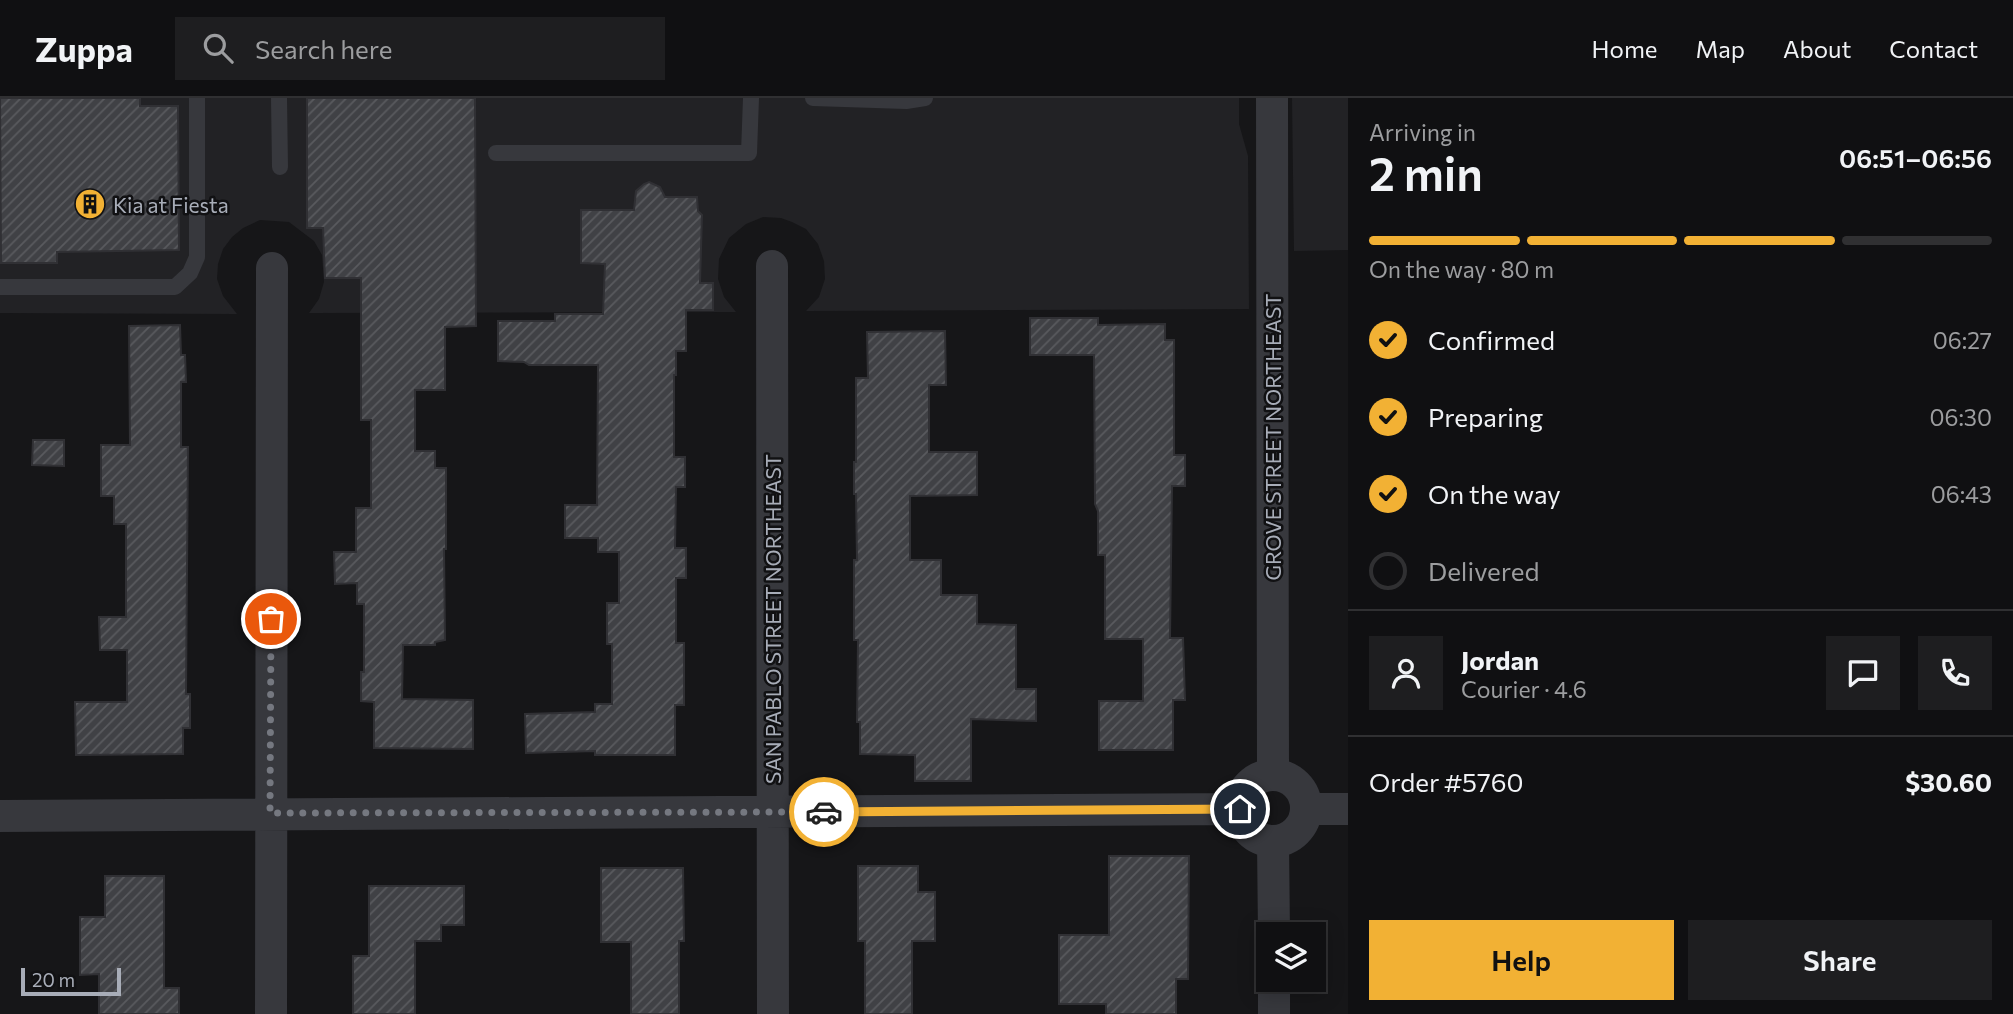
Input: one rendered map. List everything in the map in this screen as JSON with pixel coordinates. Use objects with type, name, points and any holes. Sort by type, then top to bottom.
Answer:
[{"type":"street","name":"GROVE STREET NORTHEAST","points":[[1272,98],[1273,775]]},
{"type":"street","name":"SAN PABLO STREET NORTHEAST","points":[[772,266],[773,1014]]},
{"type":"street","points":[[271,1014],[272,268]]},
{"type":"street","points":[[1273,775],[1283,777],[1300,789],[1306,809],[1305,819],[1292,835],[1273,842],[1253,835],[1241,819],[1240,809],[1246,789],[1262,777],[1273,775]]},
{"type":"street","points":[[0,816],[1240,809]]},
{"type":"street","points":[[1306,809],[1348,809]]},
{"type":"street","points":[[1273,842],[1274,922]]},
{"type":"street","points":[[1274,992],[1274,1014]]},
{"type":"lane","points":[[0,287],[175,287],[190,272],[197,257],[197,98]]},
{"type":"lane","points":[[279,98],[280,167]]},
{"type":"lane","points":[[496,153],[749,153],[751,98]]},
{"type":"lane","points":[[813,98],[906,101],[925,98]]},
{"type":"shaded area","points":[[0,98],[1239,98],[1239,124],[1248,156],[1249,309],[806,311],[819,297],[825,279],[824,261],[818,244],[806,229],[792,222],[763,217],[746,224],[729,238],[719,259],[718,279],[724,297],[736,312],[309,313],[319,299],[324,282],[322,255],[314,241],[289,222],[260,220],[232,237],[223,249],[218,264],[217,279],[223,296],[237,314],[0,313]]},
{"type":"shaded area","points":[[1292,98],[1348,98],[1348,250],[1294,251]]},
{"type":"building","name":"Kia at Fiesta","points":[[0,98],[140,98],[140,106],[178,106],[179,250],[57,252],[57,263],[1,263]]},
{"type":"building","points":[[307,98],[475,98],[476,326],[445,327],[445,390],[415,390],[415,451],[435,451],[435,468],[446,468],[445,640],[435,642],[435,645],[403,645],[402,699],[473,700],[473,749],[374,748],[374,702],[361,701],[361,672],[364,672],[364,604],[357,604],[357,583],[335,584],[334,552],[356,552],[356,508],[371,508],[371,420],[361,420],[361,278],[325,278],[323,228],[307,228]]},
{"type":"building","points":[[649,182],[660,187],[665,197],[697,197],[698,211],[702,215],[700,283],[713,283],[713,310],[686,310],[686,351],[676,351],[674,375],[674,457],[685,457],[685,487],[676,487],[675,548],[686,548],[686,578],[676,578],[676,643],[684,643],[684,705],[675,705],[675,755],[595,755],[595,751],[526,753],[525,714],[595,712],[595,704],[612,704],[612,644],[607,644],[607,603],[619,603],[619,552],[598,552],[598,538],[565,538],[565,505],[597,505],[598,365],[529,365],[524,362],[498,361],[498,321],[555,321],[555,314],[603,314],[605,264],[581,263],[581,210],[634,210],[636,191]]},
{"type":"building","points":[[1030,318],[1098,318],[1098,325],[1165,324],[1165,340],[1174,340],[1174,455],[1185,455],[1185,486],[1172,486],[1170,638],[1183,638],[1185,700],[1173,700],[1173,750],[1099,750],[1099,701],[1143,701],[1143,639],[1105,639],[1105,555],[1098,555],[1098,511],[1095,504],[1094,355],[1030,355]]},
{"type":"building","points":[[180,325],[181,355],[185,355],[186,382],[181,382],[181,447],[188,447],[186,694],[190,694],[190,728],[183,728],[183,754],[76,755],[75,702],[127,702],[127,650],[100,650],[99,617],[126,617],[126,524],[114,524],[114,496],[101,496],[101,445],[130,445],[129,326]]},
{"type":"building","points":[[945,331],[946,385],[929,385],[929,452],[977,452],[977,495],[910,496],[910,560],[941,560],[941,595],[977,595],[977,624],[1016,625],[1016,689],[1036,689],[1036,721],[971,719],[971,781],[915,781],[915,755],[860,754],[860,722],[857,722],[858,640],[854,640],[854,560],[857,560],[854,494],[856,378],[868,378],[867,332]]},
{"type":"building","points":[[33,440],[64,440],[64,466],[32,465]]},
{"type":"building","points":[[1109,856],[1189,856],[1188,979],[1176,979],[1176,1014],[1106,1014],[1106,1004],[1059,1004],[1059,935],[1109,935]]},
{"type":"building","points":[[858,866],[918,866],[918,892],[935,892],[935,941],[912,941],[912,1014],[865,1014],[865,941],[858,941]]},
{"type":"building","points":[[601,868],[683,868],[684,941],[679,941],[679,1014],[631,1014],[631,942],[601,942]]},
{"type":"building","points":[[105,876],[164,876],[164,988],[179,988],[179,1014],[99,1014],[99,974],[80,975],[80,917],[105,917]]},
{"type":"building","points":[[369,886],[464,886],[464,925],[441,925],[441,941],[415,941],[415,1014],[353,1014],[353,956],[369,956]]},
{"type":"way so far","points":[[271,619],[270,813],[824,812]]},
{"type":"place","name":"Kia at Fiesta","points":[[90,204]]},
{"type":"route","points":[[824,812],[1240,809]]}]
